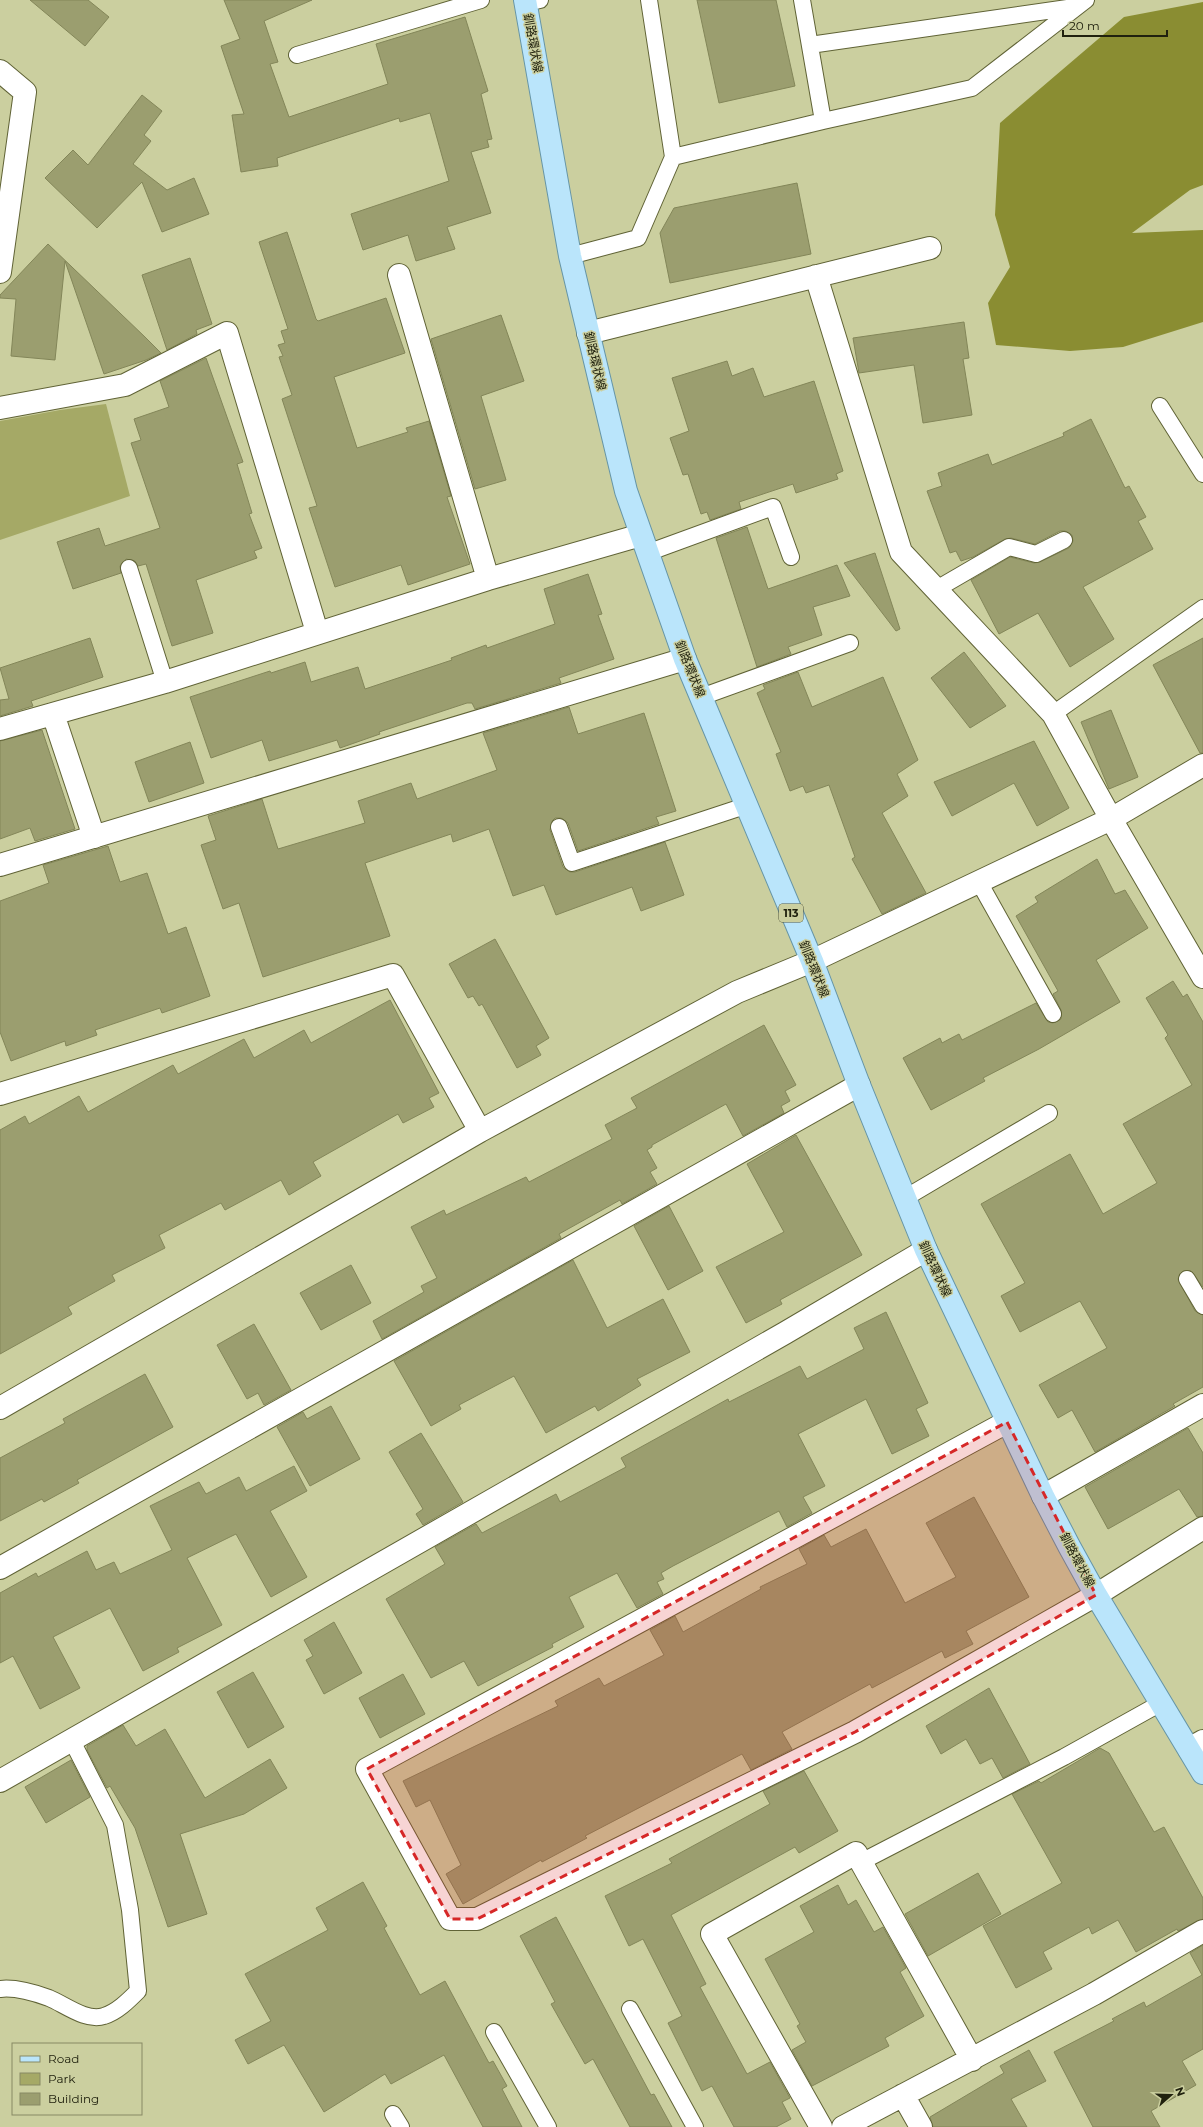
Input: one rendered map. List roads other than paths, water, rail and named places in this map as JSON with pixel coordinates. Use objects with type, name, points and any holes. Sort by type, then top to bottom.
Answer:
[{"type":"main road","name":"釧路環状線","points":[[531,1],[570,256],[626,491],[685,659],[702,696],[745,806],[812,961],[859,1085],[926,1250],[1043,1496],[1096,1595],[1161,1703],[1196,1745],[1203,1773]]},
{"type":"street","points":[[0,71],[25,92],[0,272]]},
{"type":"street","points":[[588,332],[930,248]]},
{"type":"street","points":[[399,275],[488,579]]},
{"type":"street","points":[[816,276],[901,552],[935,590],[1053,714],[1111,819],[1203,977]]},
{"type":"street","points":[[0,408],[125,384],[227,334],[317,632]]},
{"type":"street","points":[[0,729],[164,682],[317,632],[488,579],[644,544]]},
{"type":"street","points":[[0,865],[685,659]]},
{"type":"street","points":[[53,714],[94,837]]},
{"type":"street","points":[[2,1403],[480,1132],[737,992],[812,961],[1111,819],[1203,765]]},
{"type":"street","points":[[0,1094],[393,975],[480,1132]]},
{"type":"street","points":[[0,1568],[859,1085]]},
{"type":"street","points":[[0,1781],[71,1739],[778,1337],[926,1250]]},
{"type":"street","points":[[1043,1496],[1203,1405]]},
{"type":"street","points":[[1007,1422],[367,1769],[450,1919],[477,1920],[854,1732],[1096,1595],[1203,1528]]},
{"type":"street","points":[[822,2127],[712,1934],[856,1853],[972,2060]]},
{"type":"street","points":[[843,2127],[1094,1994],[1203,1931]]},
{"type":"street","points":[[903,2095],[921,2127]]},
{"type":"lane","points":[[297,55],[480,0]]},
{"type":"lane","points":[[570,256],[638,238],[673,157],[649,0]]},
{"type":"lane","points":[[802,0],[823,121]]},
{"type":"lane","points":[[673,157],[823,121],[972,88],[1081,3]]},
{"type":"lane","points":[[810,45],[1081,3]]},
{"type":"lane","points":[[1160,406],[1203,474]]},
{"type":"lane","points":[[644,544],[773,507],[791,557]]},
{"type":"lane","points":[[935,590],[1008,547],[1036,554],[1064,540]]},
{"type":"lane","points":[[129,568],[164,682]]},
{"type":"lane","points":[[1053,714],[1203,608]]},
{"type":"lane","points":[[702,696],[850,643]]},
{"type":"lane","points":[[559,827],[572,863],[745,806]]},
{"type":"lane","points":[[979,882],[1053,1014]]},
{"type":"lane","points":[[905,1198],[1049,1113]]},
{"type":"lane","points":[[1187,1279],[1203,1306]]},
{"type":"lane","points":[[862,1862],[1057,1760],[1161,1703]]},
{"type":"lane","points":[[0,1989],[8,1988],[48,1998],[82,2015],[103,2017],[124,2005],[138,1991],[130,1910],[115,1825],[71,1739]]},
{"type":"lane","points":[[630,2009],[695,2127]]},
{"type":"lane","points":[[494,2032],[548,2127]]}]
